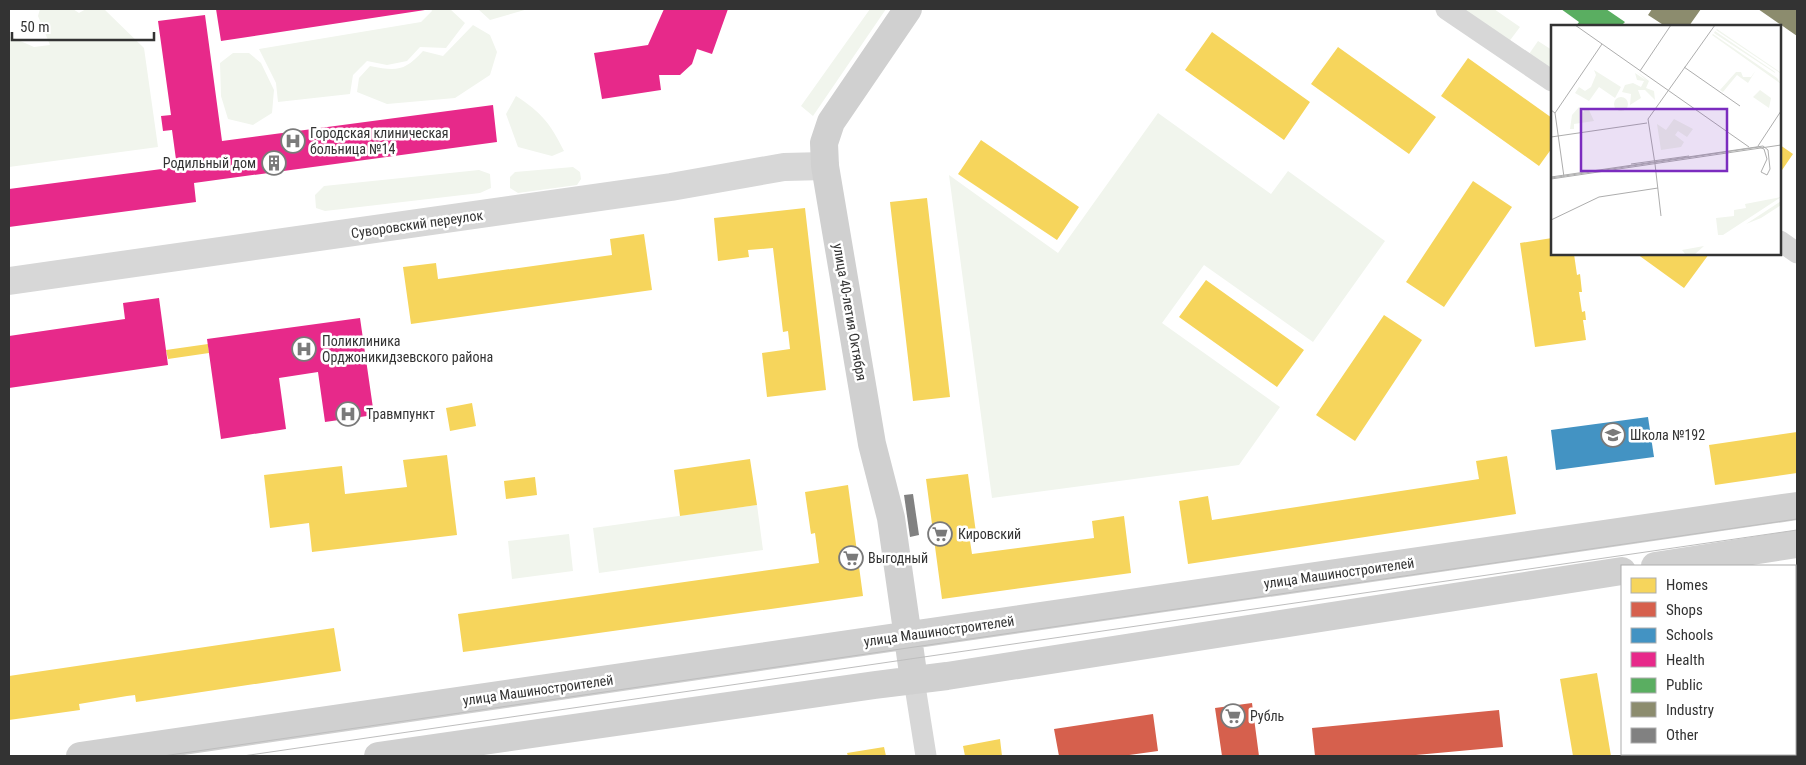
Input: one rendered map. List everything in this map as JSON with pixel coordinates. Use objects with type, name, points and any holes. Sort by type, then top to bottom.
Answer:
[{"type":"main road","name":"улица 40-летия Октября","points":[[908,9],[831,122],[824,143],[825,166],[872,444],[892,518],[914,680]]},
{"type":"main road","name":"улица Машиностроителей","points":[[80,756],[1797,506]]},
{"type":"main road","points":[[1661,565],[1797,544]]},
{"type":"main road","points":[[378,756],[947,676],[1621,571]]},
{"type":"street","points":[[1446,9],[1551,80]]},
{"type":"street","name":"Суворовский переулок","points":[[9,281],[671,187],[784,167],[825,166]]},
{"type":"street","points":[[1781,242],[1797,253]]},
{"type":"street","points":[[914,680],[926,756]]},
{"type":"shaded area","points":[[40,9],[73,9],[79,13],[86,9],[104,9],[144,48],[158,147],[9,167],[9,36],[34,47],[50,45],[38,16]]},
{"type":"shaded area","points":[[431,9],[450,9],[465,23],[446,48],[420,47],[407,61],[387,65],[367,61],[353,75],[350,94],[278,102],[276,83],[259,49],[421,22],[432,11]]},
{"type":"shaded area","points":[[478,9],[528,9],[490,20]]},
{"type":"shaded area","points":[[870,9],[886,9],[813,116],[801,106]]},
{"type":"shaded area","points":[[1459,9],[1494,9],[1520,27],[1508,43]]},
{"type":"shaded area","points":[[473,25],[490,35],[497,52],[490,75],[455,98],[387,104],[357,92],[359,78],[370,66],[387,69],[399,68],[410,63],[423,51],[443,56]]},
{"type":"shaded area","points":[[1538,41],[1551,49],[1551,74],[1527,57]]},
{"type":"shaded area","points":[[233,53],[249,53],[261,63],[274,90],[272,113],[253,125],[228,119],[221,96],[220,63]]},
{"type":"shaded area","points":[[516,96],[533,108],[544,119],[564,151],[552,156],[518,147],[506,114]]},
{"type":"shaded area","points":[[1158,113],[1271,194],[1288,171],[1385,241],[1313,342],[1204,265],[1162,323],[1280,407],[1239,465],[992,498],[949,175],[1058,253]]},
{"type":"shaded area","points":[[573,167],[580,172],[581,179],[577,185],[518,193],[510,188],[510,177],[515,172]]},
{"type":"shaded area","points":[[479,170],[490,174],[491,188],[480,193],[325,211],[316,208],[315,195],[324,186]]},
{"type":"shaded area","points":[[757,505],[763,550],[599,573],[593,528]]},
{"type":"shaded area","points":[[569,534],[573,571],[512,579],[508,541]]},
{"type":"building: Homes","points":[[1212,32],[1310,102],[1284,140],[1185,70]]},
{"type":"building: Homes","points":[[1338,47],[1436,117],[1409,154],[1311,84]]},
{"type":"building: Homes","points":[[1468,58],[1551,117],[1551,149],[1539,166],[1441,96]]},
{"type":"building: Homes","points":[[981,140],[1079,207],[1057,240],[958,174]]},
{"type":"building: Homes","points":[[1781,146],[1793,154],[1781,172]]},
{"type":"building: Homes","points":[[1473,181],[1512,207],[1444,307],[1406,282]]},
{"type":"building: Homes","points":[[927,198],[950,397],[913,401],[890,202]]},
{"type":"building: Homes","points":[[805,208],[826,390],[767,397],[762,353],[790,349],[788,331],[783,332],[773,248],[748,250],[749,257],[718,261],[714,218]]},
{"type":"building: Homes","points":[[644,234],[652,290],[411,324],[403,267],[436,263],[438,279],[453,277],[612,255],[610,239]]},
{"type":"building: Homes","points":[[1551,238],[1551,255],[1574,255],[1577,275],[1580,274],[1582,292],[1579,292],[1582,312],[1585,311],[1586,320],[1583,320],[1586,340],[1535,347],[1520,243]]},
{"type":"building: Homes","points":[[1638,255],[1708,255],[1684,288]]},
{"type":"building: Homes","points":[[1206,280],[1304,350],[1277,387],[1179,317]]},
{"type":"building: Homes","points":[[1384,315],[1422,340],[1355,441],[1316,415]]},
{"type":"building: Homes","points":[[208,344],[209,353],[168,359],[166,350]]},
{"type":"building: Homes","points":[[472,403],[476,426],[450,431],[446,408]]},
{"type":"building: Homes","points":[[1797,432],[1797,473],[1715,485],[1709,445]]},
{"type":"building: Homes","points":[[447,455],[457,535],[312,552],[309,523],[270,528],[264,475],[342,466],[345,494],[407,487],[403,460]]},
{"type":"building: Homes","points":[[1507,456],[1516,514],[1188,564],[1179,501],[1208,496],[1212,520],[1479,479],[1476,461]]},
{"type":"building: Homes","points":[[750,459],[757,505],[680,516],[674,470]]},
{"type":"building: Homes","points":[[968,474],[977,540],[970,541],[972,554],[1094,538],[1092,521],[1124,516],[1131,573],[942,599],[926,479]]},
{"type":"building: Homes","points":[[535,477],[537,495],[506,499],[504,481]]},
{"type":"building: Homes","points":[[848,485],[863,596],[463,652],[458,614],[819,563],[815,533],[811,534],[805,492]]},
{"type":"building: Homes","points":[[334,628],[341,671],[136,702],[135,695],[127,696],[79,704],[80,710],[9,720],[9,676]]},
{"type":"building: Homes","points":[[1597,673],[1611,756],[1573,756],[1560,679]]},
{"type":"building: Homes","points":[[1000,739],[1002,756],[965,756],[963,746]]},
{"type":"building: Homes","points":[[884,747],[886,756],[848,756],[847,753]]},
{"type":"building: Shops","points":[[1252,703],[1259,756],[1222,756],[1215,708]]},
{"type":"building: Shops","points":[[1499,710],[1503,747],[1405,756],[1315,756],[1312,728]]},
{"type":"building: Shops","points":[[1153,714],[1158,751],[1122,756],[1059,756],[1054,729]]},
{"type":"building: Schools","points":[[1648,417],[1654,457],[1556,470],[1551,430]]},
{"type":"building: Health","points":[[216,9],[425,9],[425,10],[221,41]]},
{"type":"building: Health","points":[[664,9],[728,9],[712,54],[697,49],[692,64],[680,75],[659,75],[661,90],[602,99],[594,53],[648,45]]},
{"type":"building: Health","name":"Родильный дом","points":[[205,15],[222,141],[493,105],[497,142],[194,183],[196,202],[9,227],[9,189],[177,167],[172,130],[163,131],[161,116],[171,115],[158,21]]},
{"type":"building: Health","points":[[159,298],[168,365],[9,388],[9,336],[125,319],[123,303]]},
{"type":"building: Health","points":[[360,318],[374,415],[325,422],[318,372],[279,378],[286,429],[221,439],[207,339]]},
{"type":"building: Public","points":[[1561,9],[1606,9],[1625,22],[1622,25],[1577,25],[1579,22]]},
{"type":"building: Industry","points":[[1652,9],[1701,9],[1690,25],[1663,25],[1648,15]]},
{"type":"building: Industry","points":[[1758,9],[1797,9],[1797,36]]},
{"type":"building: Other","points":[[913,494],[919,535],[910,537],[904,495]]},
{"type":"tram line","points":[[163,756],[1797,519]]},
{"type":"tram line","points":[[243,756],[1797,530]]},
{"type":"place","name":"Городская клиническая больница №14","points":[[293,141]]},
{"type":"place","name":"Родильный дом","points":[[274,163]]},
{"type":"place","name":"Поликлиника Орджоникидзевского района","points":[[304,349]]},
{"type":"place","name":"Травмпункт","points":[[348,414]]},
{"type":"place","name":"Школа №192","points":[[1613,435]]},
{"type":"place","name":"Кировский","points":[[940,534]]},
{"type":"place","name":"Выгодный","points":[[851,558]]},
{"type":"place","name":"Рубль","points":[[1233,716]]}]
